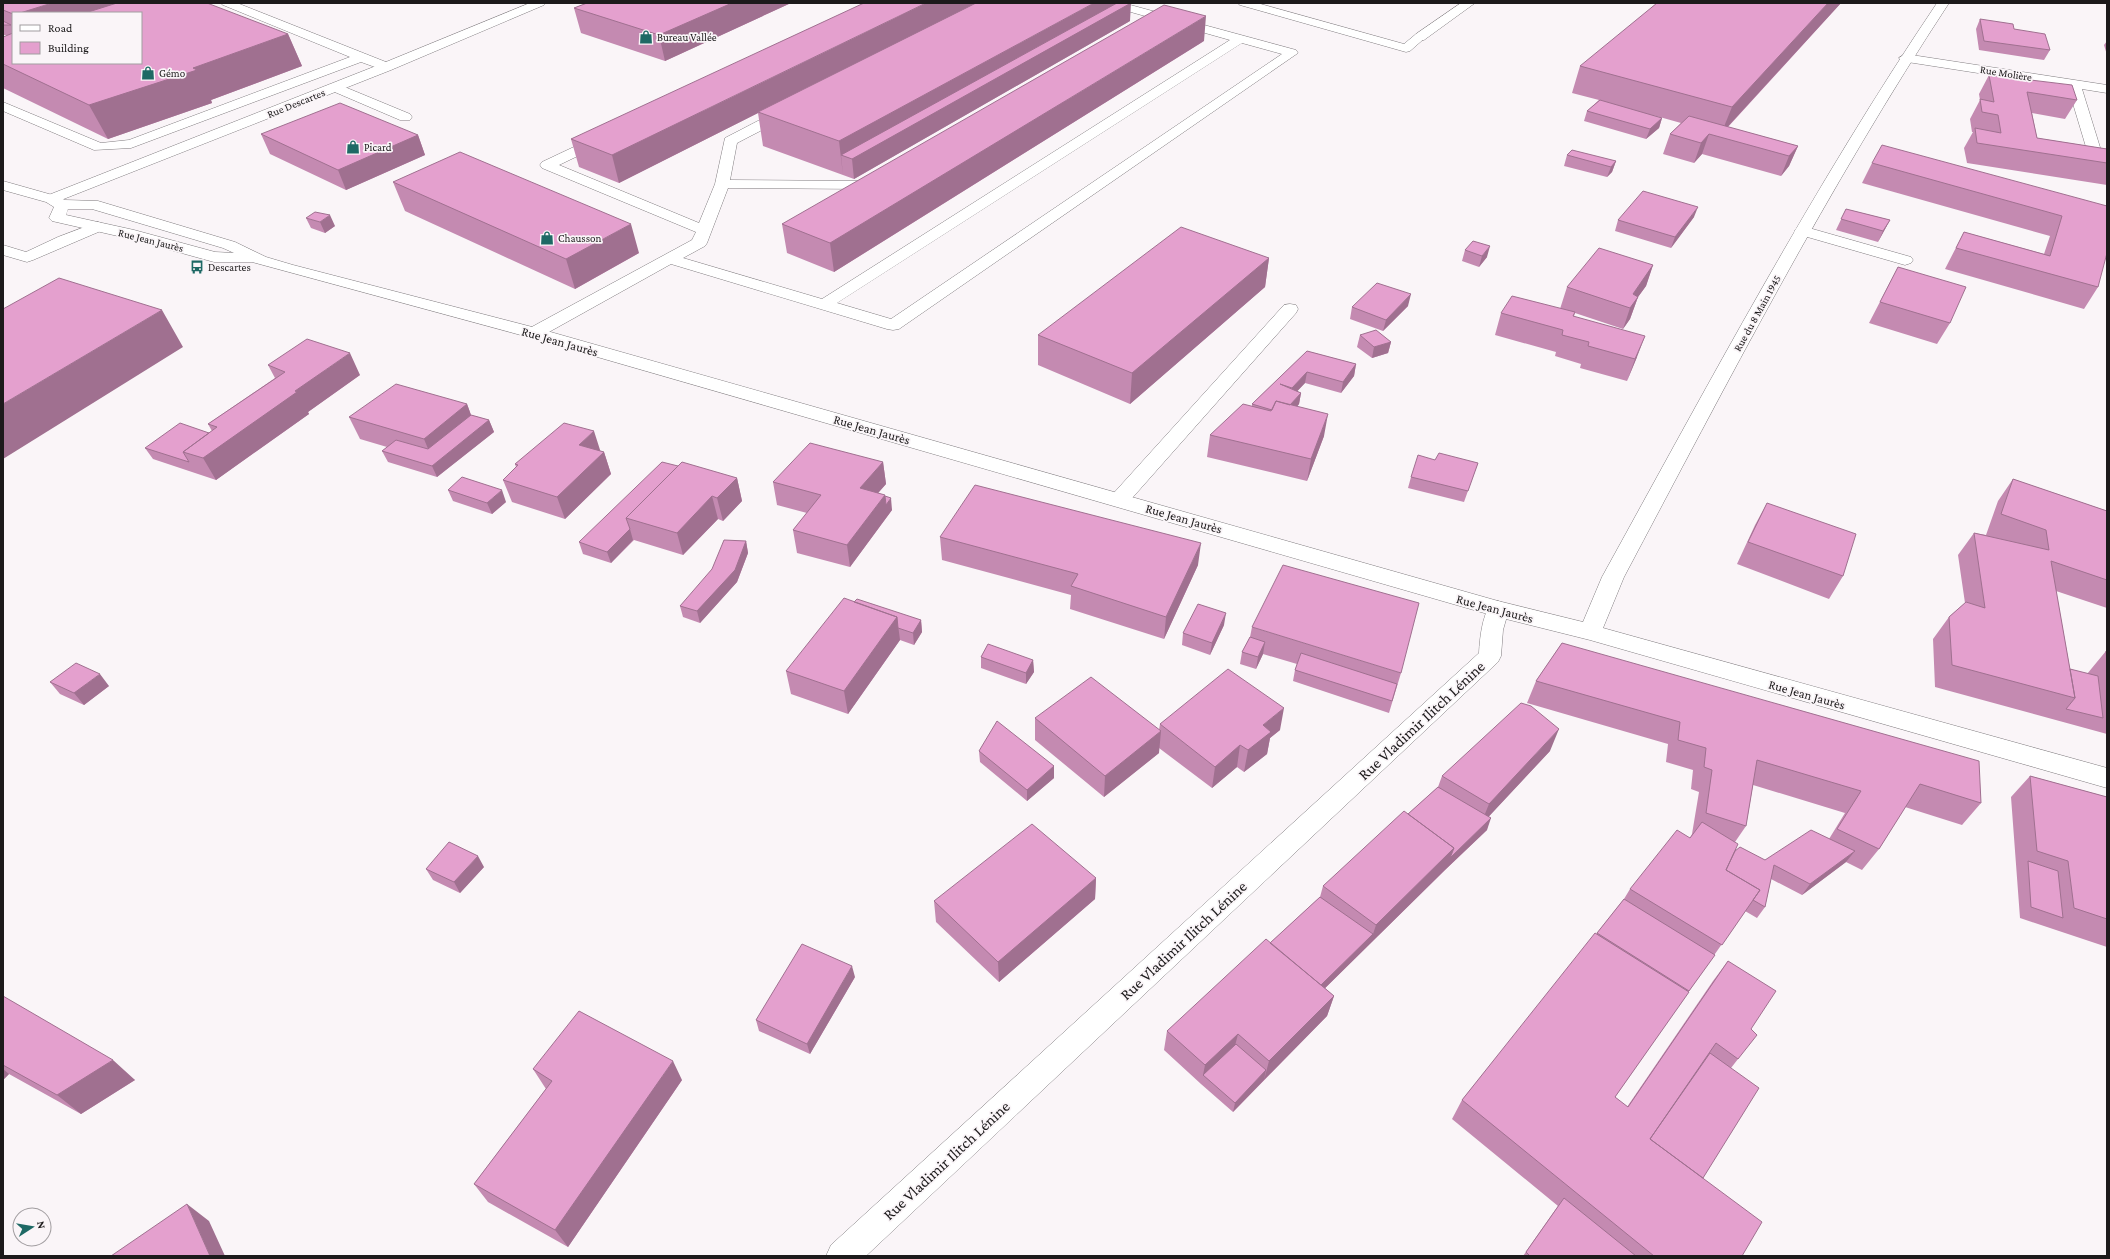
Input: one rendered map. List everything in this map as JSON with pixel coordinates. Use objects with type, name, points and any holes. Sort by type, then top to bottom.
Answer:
[{"type":"main road","points":[[227,3],[386,67]]},
{"type":"main road","name":"Rue Descartes","points":[[57,202],[207,138],[386,67],[540,3]]},
{"type":"main road","points":[[670,259],[893,325],[1292,53],[1110,3]]},
{"type":"main road","points":[[1244,3],[1406,48],[1469,3]]},
{"type":"main road","name":"Rue du 8 Main 1945","points":[[1590,632],[1613,577],[1802,231],[1905,58],[1943,3]]},
{"type":"main road","points":[[1143,24],[1157,16]]},
{"type":"main road","points":[[823,304],[1240,39]]},
{"type":"main road","points":[[3,106],[99,147],[131,144],[362,57]]},
{"type":"main road","name":"Rue Molière","points":[[1905,58],[2107,89]]},
{"type":"main road","points":[[2074,84],[2096,157]]},
{"type":"main road","points":[[335,87],[405,117]]},
{"type":"main road","points":[[534,333],[699,244],[722,184],[730,141],[800,105]]},
{"type":"main road","points":[[178,126],[207,138]]},
{"type":"main road","points":[[615,133],[547,165],[704,230]]},
{"type":"main road","points":[[722,184],[867,185],[888,173]]},
{"type":"main road","name":"Rue Jean Jaurès","points":[[3,186],[57,202],[93,204],[229,245],[260,260],[534,333],[1498,609],[1590,632],[2107,778]]},
{"type":"main road","name":"Rue Jean Jaurès","points":[[57,202],[57,218],[134,235],[214,257],[260,260]]},
{"type":"main road","points":[[3,250],[27,257],[64,240],[98,227]]},
{"type":"main road","points":[[1802,231],[1904,260]]},
{"type":"main road","points":[[1119,500],[1290,309]]},
{"type":"main road","name":"Rue Vladimir Ilitch Lénine","points":[[842,1256],[1490,656],[1492,630],[1498,609]]},
{"type":"building","points":[[3,3],[52,3],[23,12],[12,12],[12,14],[3,10]]},
{"type":"building","points":[[117,3],[207,3],[288,34],[193,68],[197,70],[89,105],[3,64],[3,37],[12,33],[12,64],[142,64],[142,12],[88,12]]},
{"type":"building","points":[[587,3],[732,3],[659,35],[574,8]]},
{"type":"building","points":[[864,3],[926,3],[612,155],[571,139]]},
{"type":"building","points":[[976,3],[1094,3],[839,141],[758,112]]},
{"type":"building","points":[[1117,3],[1131,3],[852,159],[841,155]]},
{"type":"building","points":[[1657,3],[1828,3],[1732,107],[1580,66]]},
{"type":"building","points":[[1164,5],[1206,16],[830,243],[782,224]]},
{"type":"building","points":[[1980,19],[2013,24],[2014,29],[2045,34],[2050,50],[1984,41]]},
{"type":"building","points":[[3,21],[11,25],[3,25]]},
{"type":"building","points":[[1989,75],[2072,85],[2077,100],[2027,92],[2037,138],[2107,149],[2107,163],[1977,143],[1975,128],[2001,133],[1998,115],[1982,112],[1980,99],[1994,102]]},
{"type":"building","points":[[1600,100],[1662,118],[1650,129],[1587,111]]},
{"type":"building","points":[[340,103],[418,135],[338,170],[261,134]]},
{"type":"building","points":[[1689,116],[1798,146],[1789,156],[1709,134],[1701,143],[1670,134]]},
{"type":"building","points":[[1882,145],[2107,206],[2107,253],[2098,287],[1956,248],[1964,232],[2050,256],[2062,216],[1872,163]]},
{"type":"building","points":[[1572,150],[1616,161],[1611,167],[1567,155]]},
{"type":"building","points":[[460,152],[631,224],[566,259],[393,182]]},
{"type":"building","points":[[1643,191],[1698,207],[1675,237],[1618,220]]},
{"type":"building","points":[[1846,209],[1890,220],[1883,231],[1841,219]]},
{"type":"building","points":[[315,212],[330,215],[320,222],[306,218]]},
{"type":"building","points":[[1181,227],[1269,258],[1132,373],[1038,335]]},
{"type":"building","points":[[1473,241],[1490,246],[1482,256],[1465,250]]},
{"type":"building","points":[[1599,248],[1653,265],[1633,294],[1638,297],[1630,308],[1567,287]]},
{"type":"building","points":[[1898,267],[1966,287],[1950,323],[1880,302]]},
{"type":"building","points":[[59,278],[162,310],[3,404],[3,309]]},
{"type":"building","points":[[1377,283],[1411,294],[1386,320],[1352,307]]},
{"type":"building","points":[[1512,296],[1575,312],[1573,316],[1645,336],[1635,359],[1588,346],[1589,342],[1562,335],[1563,330],[1501,313]]},
{"type":"building","points":[[1376,330],[1391,342],[1374,347],[1360,335]]},
{"type":"building","points":[[307,339],[350,353],[203,458],[183,452],[217,427],[208,424],[285,372],[268,365]]},
{"type":"building","points":[[1307,351],[1356,364],[1343,382],[1307,372],[1292,388],[1280,384],[1301,393],[1290,405],[1276,401],[1272,410],[1252,404]]},
{"type":"building","points":[[396,384],[467,404],[424,439],[349,417]]},
{"type":"building","points":[[1276,401],[1328,414],[1311,459],[1210,435],[1243,404],[1271,411]]},
{"type":"building","points":[[471,415],[489,420],[432,466],[382,451],[396,440],[428,449]]},
{"type":"building","points":[[180,423],[209,433],[183,452],[189,462],[145,448]]},
{"type":"building","points":[[564,423],[594,431],[579,445],[604,452],[557,497],[503,480],[518,465],[515,464]]},
{"type":"building","points":[[810,443],[883,462],[860,488],[885,495],[847,545],[793,530],[821,495],[773,482]]},
{"type":"building","points":[[1439,453],[1478,463],[1468,491],[1411,477],[1418,455],[1435,460]]},
{"type":"building","points":[[662,462],[678,466],[626,518],[630,529],[607,552],[579,542]]},
{"type":"building","points":[[682,462],[737,478],[717,498],[712,496],[677,533],[626,518]]},
{"type":"building","points":[[462,477],[502,490],[487,503],[448,490]]},
{"type":"building","points":[[2013,479],[2107,511],[2107,580],[2051,561],[2075,698],[1952,665],[1949,617],[1966,602],[1985,608],[1974,533],[2049,550],[2046,530],[2001,514]]},
{"type":"building","points":[[975,485],[1201,543],[1166,617],[1071,586],[1078,574],[940,537]]},
{"type":"building","points":[[885,496],[891,498],[886,505]]},
{"type":"building","points":[[1767,503],[1856,534],[1843,576],[1748,542]]},
{"type":"building","points":[[724,540],[746,541],[735,570],[697,611],[680,606],[712,569]]},
{"type":"building","points":[[1283,565],[1419,603],[1401,673],[1252,627]]},
{"type":"building","points":[[844,598],[897,617],[844,691],[786,671]]},
{"type":"building","points":[[857,599],[921,620],[913,633],[898,628],[897,617],[854,602]]},
{"type":"building","points":[[1198,604],[1226,613],[1212,643],[1183,633]]},
{"type":"building","points":[[1250,637],[1265,642],[1258,657],[1242,652]]},
{"type":"building","points":[[1562,643],[1979,761],[1981,803],[1920,784],[1879,849],[1837,829],[1861,791],[1757,760],[1746,826],[1706,813],[1712,770],[1704,767],[1706,748],[1678,740],[1680,722],[1536,681]]},
{"type":"building","points":[[988,644],[1033,660],[1026,673],[981,657]]},
{"type":"building","points":[[1301,653],[1397,684],[1392,701],[1295,670]]},
{"type":"building","points":[[76,663],[100,674],[74,693],[50,682]]},
{"type":"building","points":[[1228,669],[1284,708],[1263,725],[1271,732],[1248,750],[1240,745],[1215,767],[1160,724]]},
{"type":"building","points":[[2070,669],[2098,676],[2103,718],[2066,709],[2075,698]]},
{"type":"building","points":[[1091,677],[1161,731],[1105,776],[1035,718]]},
{"type":"building","points":[[1521,703],[1531,706],[1559,729],[1489,804],[1442,776]]},
{"type":"building","points":[[997,721],[1054,766],[1027,790],[979,751]]},
{"type":"building","points":[[2030,776],[2107,797],[2107,919],[2074,908],[2068,861],[2037,851]]},
{"type":"building","points":[[1438,787],[1491,818],[1450,858],[1454,848],[1408,814]]},
{"type":"building","points":[[1404,811],[1454,848],[1376,925],[1323,886]]},
{"type":"building","points":[[1702,822],[1738,844],[1726,870],[1760,890],[1722,945],[1630,889],[1677,830],[1690,838]]},
{"type":"building","points":[[1032,824],[1096,878],[998,962],[934,901]]},
{"type":"building","points":[[1811,830],[1855,851],[1810,884],[1774,865],[1765,907],[1753,900],[1760,890],[1726,870],[1735,851],[1740,847],[1765,860]]},
{"type":"building","points":[[449,842],[478,856],[454,882],[426,869]]},
{"type":"building","points":[[2028,861],[2058,871],[2063,918],[2031,907]]},
{"type":"building","points":[[1320,897],[1373,934],[1321,985],[1270,943]]},
{"type":"building","points":[[1624,899],[1715,955],[1689,991],[1597,933]]},
{"type":"building","points":[[1595,933],[1689,992],[1615,1097],[1628,1107],[1728,961],[1776,991],[1751,1029],[1757,1035],[1738,1059],[1716,1043],[1650,1139],[1762,1222],[1742,1256],[1654,1256],[1462,1100]]},
{"type":"building","points":[[1266,939],[1334,996],[1269,1061],[1238,1034],[1205,1065],[1167,1031]]},
{"type":"building","points":[[802,944],[852,966],[807,1044],[756,1020]]},
{"type":"building","points":[[3,996],[113,1060],[57,1095],[3,1065]]},
{"type":"building","points":[[579,1011],[673,1061],[555,1230],[474,1184],[552,1081],[533,1069]]},
{"type":"building","points":[[1236,1044],[1266,1070],[1235,1103],[1203,1075]]},
{"type":"building","points":[[1710,1053],[1759,1088],[1703,1178],[1650,1139]]},
{"type":"building","points":[[1564,1198],[1636,1256],[1530,1256],[1526,1252]]},
{"type":"building","points":[[187,1204],[210,1256],[111,1256]]},
{"type":"place","name":"Bureau Vallée","points":[[646,37]]},
{"type":"place","name":"Gémo","points":[[148,73]]},
{"type":"place","name":"Picard","points":[[353,147]]},
{"type":"place","name":"Chausson","points":[[547,238]]},
{"type":"place","name":"Descartes","points":[[197,267]]}]
